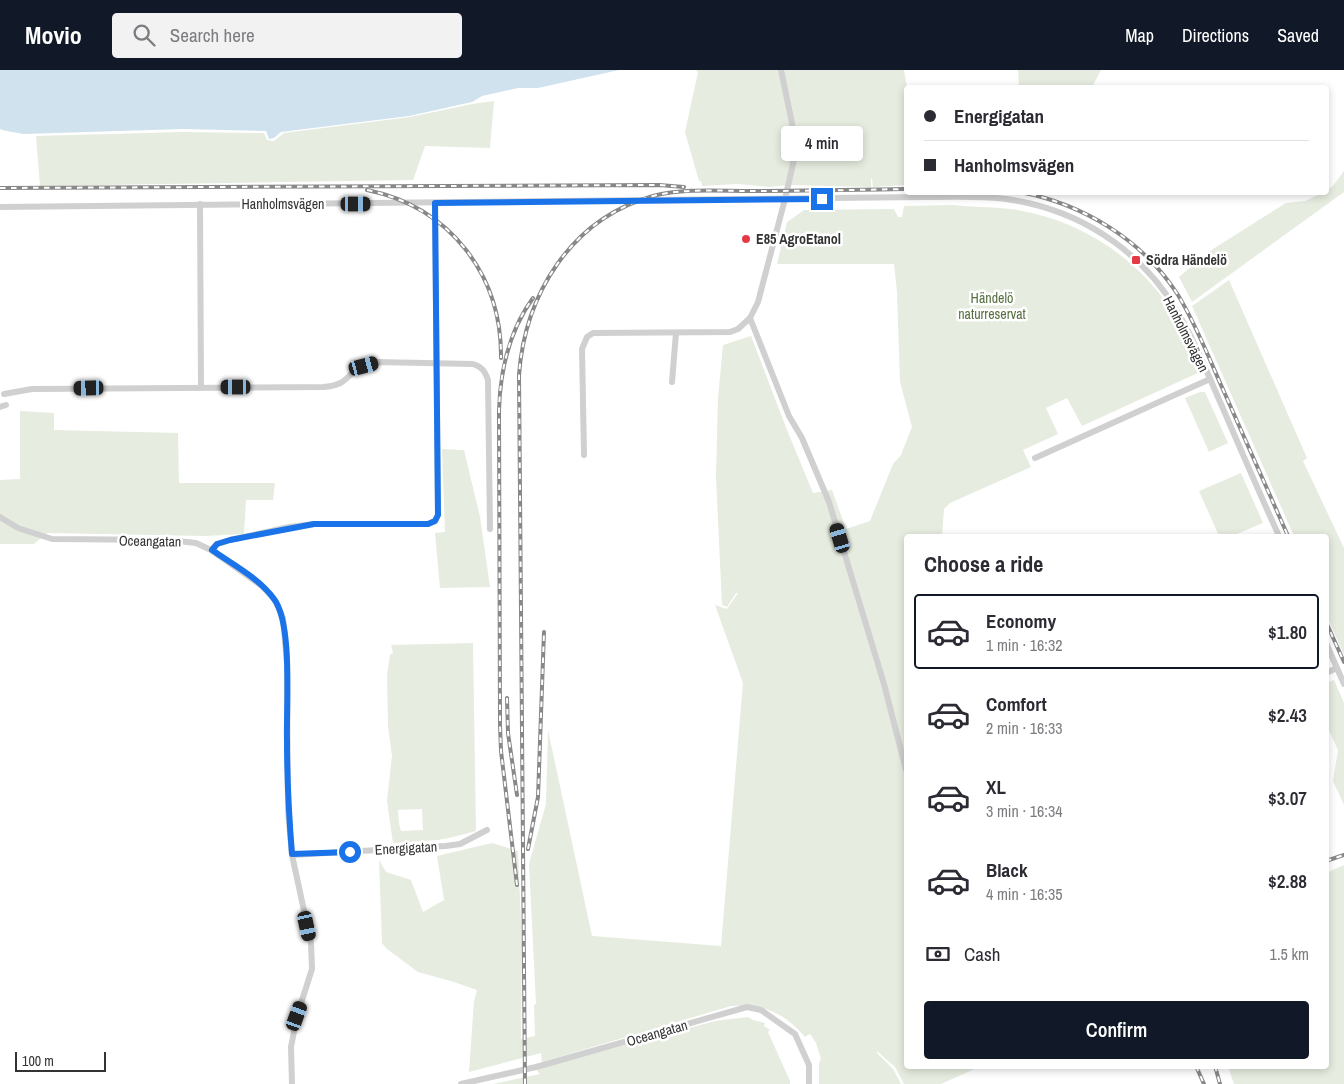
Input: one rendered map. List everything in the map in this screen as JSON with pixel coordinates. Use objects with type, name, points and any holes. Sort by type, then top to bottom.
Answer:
[{"type":"street","points":[[584,455],[582,349],[587,337],[593,333],[730,332],[738,329],[750,318],[758,302],[795,155],[792,123],[780,70]]},
{"type":"street","name":"Hanholmsvägen","points":[[0,207],[785,199],[994,198],[1028,202],[1069,215],[1107,237],[1136,260],[1157,282],[1177,310],[1210,379],[1278,534]]},
{"type":"street","points":[[212,550],[217,544],[230,540],[314,524],[428,524],[435,521],[438,515],[435,203]]},
{"type":"street","points":[[200,204],[201,387]]},
{"type":"street","points":[[750,318],[789,416],[802,438],[830,502],[884,684],[904,762]]},
{"type":"street","points":[[672,382],[676,333]]},
{"type":"street","points":[[4,394],[32,389],[335,386],[342,384],[364,366],[376,362],[473,364],[480,366],[486,372],[488,380],[490,529]]},
{"type":"street","points":[[1035,458],[1210,379]]},
{"type":"street","name":"Oceangatan","points":[[0,517],[18,528],[52,539],[182,540],[196,544],[212,550],[262,586],[275,600],[284,618],[287,664],[288,811],[292,854],[311,943],[312,969],[297,1016],[291,1047],[292,1084]]},
{"type":"street","points":[[1329,650],[1344,684]]},
{"type":"street","points":[[1329,672],[1337,668]]},
{"type":"street","name":"Energigatan","points":[[292,854],[446,846],[460,844],[487,830]]},
{"type":"street","name":"Oceangatan","points":[[460,1084],[530,1069],[747,1007],[761,1010],[796,1034],[809,1065],[809,1084]]},
{"type":"green space","points":[[696,70],[904,70],[907,85],[904,85],[904,185],[873,187],[872,178],[871,187],[789,185],[769,187],[739,184],[702,186],[685,132],[698,72]]},
{"type":"green space","points":[[1018,70],[1101,70],[1093,85],[1019,85]]},
{"type":"green space","points":[[494,101],[490,148],[425,146],[413,180],[40,186],[36,136],[182,132],[264,133],[267,140],[274,141],[284,133],[410,117]]},
{"type":"green space","points":[[1344,171],[1344,192],[1192,302],[1179,277],[1213,249],[1286,203],[1305,201],[1318,195],[1329,195],[1329,188]]},
{"type":"green space","name":"Händelö naturreservat","points":[[953,205],[1011,209],[1059,221],[1102,242],[1121,256],[1156,289],[1171,309],[1183,331],[1200,372],[1082,426],[1067,398],[1046,408],[1058,434],[1023,450],[1031,467],[950,503],[944,509],[942,534],[904,534],[904,1069],[974,1069],[941,1084],[904,1084],[895,1067],[877,1051],[893,1069],[901,1084],[819,1084],[819,1063],[821,1059],[816,1043],[810,1034],[805,1037],[789,1021],[772,1011],[753,1006],[731,1006],[542,1062],[541,1053],[469,1072],[474,1001],[477,990],[418,972],[387,949],[381,942],[379,860],[386,872],[411,880],[423,912],[444,900],[437,856],[492,843],[518,851],[522,946],[521,1039],[535,1036],[534,1005],[536,1004],[529,864],[546,804],[548,730],[592,936],[721,946],[743,683],[715,605],[727,609],[738,593],[736,593],[727,607],[722,605],[716,477],[718,398],[723,345],[751,336],[813,493],[832,490],[846,529],[870,521],[893,464],[901,455],[912,427],[900,382],[897,292],[894,264],[777,264],[787,222],[804,210],[894,209],[898,217],[902,217],[904,206]]},
{"type":"green space","points":[[1229,280],[1307,458],[1303,461],[1344,548],[1344,655],[1329,621],[1329,534],[1293,534],[1192,306]]},
{"type":"green space","points":[[1205,392],[1228,443],[1209,452],[1185,398]]},
{"type":"green space","points":[[20,411],[54,413],[54,430],[178,433],[179,483],[275,483],[273,500],[246,500],[244,534],[205,536],[47,533],[34,544],[0,544],[0,480],[20,479]]},
{"type":"green space","points":[[442,449],[464,450],[480,517],[490,587],[440,588],[435,533],[445,532]]},
{"type":"green space","points":[[1241,473],[1263,523],[1237,534],[1218,534],[1199,491]]},
{"type":"green space","points":[[473,643],[476,831],[438,840],[393,843],[387,801],[392,756],[388,726],[387,675],[390,655],[393,653],[391,645]],"holes":[[[422,809],[423,830],[401,831],[398,810]]]},
{"type":"green space","points":[[1334,680],[1344,703],[1344,805],[1333,781],[1338,750],[1329,730],[1329,682]]},
{"type":"green space","points":[[1344,865],[1344,1084],[1234,1084],[1229,1069],[1329,1069],[1329,872]]},
{"type":"green space","points":[[748,1017],[765,1023],[764,1026],[770,1030],[768,1032],[790,1084],[493,1084],[540,1074],[536,1069],[715,1021]]},
{"type":"water","points":[[0,70],[619,70],[538,88],[518,88],[482,96],[472,102],[409,116],[281,132],[274,138],[269,139],[266,131],[183,129],[23,134],[6,131],[0,129]]},
{"type":"railway","points":[[0,188],[659,185],[684,187]]},
{"type":"railway","points":[[525,1084],[519,375],[523,345],[531,316],[542,289],[576,241],[598,222],[624,207],[653,196],[665,193],[702,190],[904,189]]},
{"type":"railway","points":[[367,190],[397,199],[423,212],[446,229],[466,249],[481,273],[492,299],[499,328],[501,358]]},
{"type":"railway","points":[[1032,195],[1066,205],[1110,227],[1129,241],[1164,275],[1178,295],[1197,331],[1287,534]]},
{"type":"railway","points":[[517,885],[501,751],[500,725],[499,411],[501,381],[507,352],[518,324],[533,298]]},
{"type":"railway","points":[[1329,629],[1344,662]]},
{"type":"railway","points":[[528,849],[538,797],[544,632]]},
{"type":"railway","points":[[507,698],[508,733],[517,795]]},
{"type":"railway","points":[[1329,860],[1344,855]]},
{"type":"railway","points":[[1197,1069],[1204,1084]]},
{"type":"railway","points":[[1216,1069],[1220,1084]]},
{"type":"place","name":"E85 AgroEtanol","points":[[746,239]]},
{"type":"place","name":"Södra Händelö","points":[[1136,260]]},
{"type":"route","points":[[350,852],[292,854],[288,811],[287,664],[284,618],[275,600],[262,586],[212,550],[217,544],[230,540],[289,527],[314,524],[428,524],[435,521],[438,515],[435,203],[822,199]]}]
